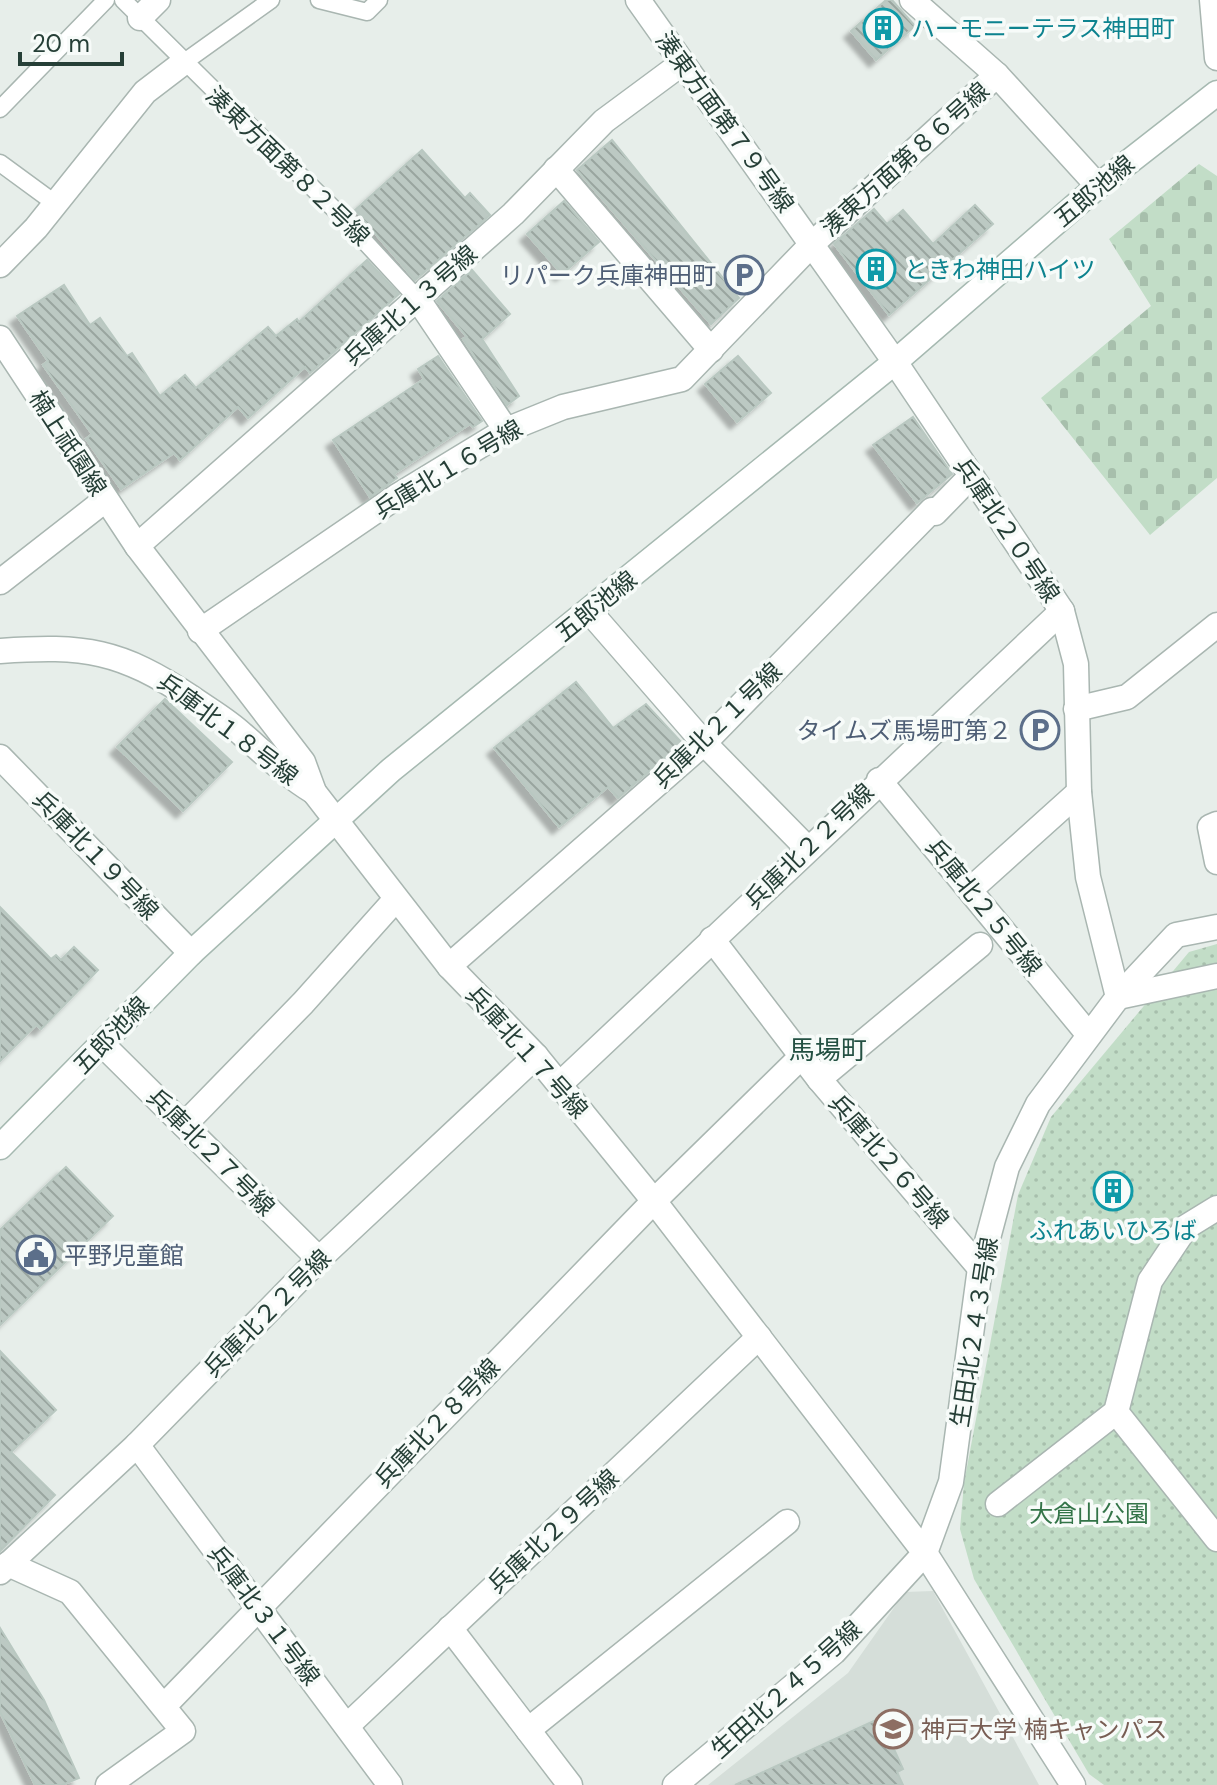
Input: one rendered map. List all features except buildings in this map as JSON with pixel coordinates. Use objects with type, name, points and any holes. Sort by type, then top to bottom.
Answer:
[{"type":"street","points":[[131,9],[158,0]]},
{"type":"street","name":"湊東方面第７９号線","points":[[638,0],[812,244]]},
{"type":"street","points":[[912,0],[997,75],[1098,186]]},
{"type":"street","points":[[1208,5],[1217,58]]},
{"type":"street","points":[[0,265],[56,204],[145,92],[183,63]]},
{"type":"street","name":"兵庫北１３号線","points":[[137,546],[513,214],[604,121],[681,64]]},
{"type":"street","name":"湊東方面第８６号線","points":[[812,244],[997,75]]},
{"type":"street","name":"五郎池線","points":[[0,1147],[191,953],[391,770],[590,612],[895,362],[1098,186],[1217,93]]},
{"type":"street","points":[[556,169],[711,350]]},
{"type":"street","name":"兵庫北１６号線","points":[[200,631],[399,495],[506,430],[563,407],[682,379],[812,244]]},
{"type":"street","name":"兵庫北２０号線","points":[[812,244],[1062,611],[1076,664],[1079,792],[1088,877],[1118,997]]},
{"type":"street","points":[[417,298],[506,430]]},
{"type":"street","name":"楠上祇園線","points":[[0,338],[137,546]]},
{"type":"street","name":"兵庫北２１号線","points":[[449,966],[704,743],[932,510],[935,513],[971,476]]},
{"type":"street","points":[[0,582],[105,500]]},
{"type":"street","name":"兵庫北１７号線","points":[[137,546],[303,762],[314,792],[396,899],[449,966],[560,1084],[925,1553],[1073,1785]]},
{"type":"street","name":"兵庫北２２号線","points":[[560,1084],[879,780],[1062,611]]},
{"type":"street","points":[[590,612],[704,743],[807,848]]},
{"type":"street","points":[[1076,709],[1127,697],[1217,625]]},
{"type":"street","name":"兵庫北１８号線","points":[[0,651],[58,647],[85,650],[108,654],[152,672],[229,723],[285,774],[314,792]]},
{"type":"street","name":"兵庫北１９号線","points":[[0,757],[191,953]]},
{"type":"street","name":"兵庫北２５号線","points":[[879,780],[1088,1034]]},
{"type":"street","points":[[970,890],[1079,792]]},
{"type":"street","points":[[1217,824],[1210,827],[1217,862]]},
{"type":"street","points":[[184,1125],[303,1003],[396,899]]},
{"type":"street","name":"生田北２４３号線","points":[[925,1553],[951,1482],[980,1268],[1007,1167],[1038,1104],[1118,997],[1176,935],[1217,927]]},
{"type":"street","name":"兵庫北２６号線","points":[[712,939],[819,1079],[980,1268]]},
{"type":"street","points":[[819,1079],[980,945]]},
{"type":"street","points":[[1118,997],[1217,976]]},
{"type":"street","name":"兵庫北２７号線","points":[[103,1045],[319,1259]]},
{"type":"street","name":"兵庫北２２号線","points":[[4,1568],[137,1445],[319,1259],[536,1056]]},
{"type":"street","name":"兵庫北２８号線","points":[[164,1706],[654,1201],[802,1056]]},
{"type":"street","points":[[998,1504],[1116,1412],[1150,1281],[1186,1227],[1217,1208]]},
{"type":"street","name":"兵庫北２９号線","points":[[347,1726],[759,1337]]},
{"type":"street","points":[[1116,1412],[1217,1539]]},
{"type":"street","name":"兵庫北３１号線","points":[[137,1445],[390,1785]]},
{"type":"street","points":[[528,1730],[787,1522]]},
{"type":"street","name":"生田北２４５号線","points":[[675,1785],[834,1652],[925,1553]]},
{"type":"street","points":[[4,1568],[70,1592],[183,1731],[108,1785]]},
{"type":"street","points":[[450,1628],[570,1785]]},
{"type":"lane","points":[[0,109],[106,0]]},
{"type":"lane","points":[[183,63],[271,0]]},
{"type":"lane","points":[[319,0],[367,12],[379,0]]},
{"type":"lane","name":"湊東方面第８２号線","points":[[131,9],[341,216],[417,298]]},
{"type":"lane","points":[[0,163],[56,204]]},
{"type":"shaded area","name":"神戸大学 楠キャンパス","points":[[933,1591],[1039,1785],[708,1785],[848,1673],[905,1592]]},
{"type":"green space","points":[[1199,164],[1217,176],[1217,478],[1150,535],[1041,398],[1151,306],[1109,239]]},
{"type":"green space","name":"大倉山公園","points":[[1217,944],[1217,1785],[1104,1785],[1089,1774],[974,1579],[960,1529],[964,1483],[1018,1195],[1051,1117],[1189,952]]},
{"type":"place","name":"ハーモニーテラス神田町","points":[[883,28]]},
{"type":"place","name":"ときわ神田ハイツ","points":[[876,269]]},
{"type":"place","name":"リパーク兵庫神田町","points":[[744,275]]},
{"type":"place","name":"タイムズ馬場町第２","points":[[1040,730]]},
{"type":"place","name":"ふれあいひろば","points":[[1113,1191]]},
{"type":"place","name":"平野児童館","points":[[36,1255]]},
{"type":"place","name":"神戸大学 楠キャンパス","points":[[893,1729]]},
{"type":"district","name":"馬場町","points":[[828,1050]]}]
